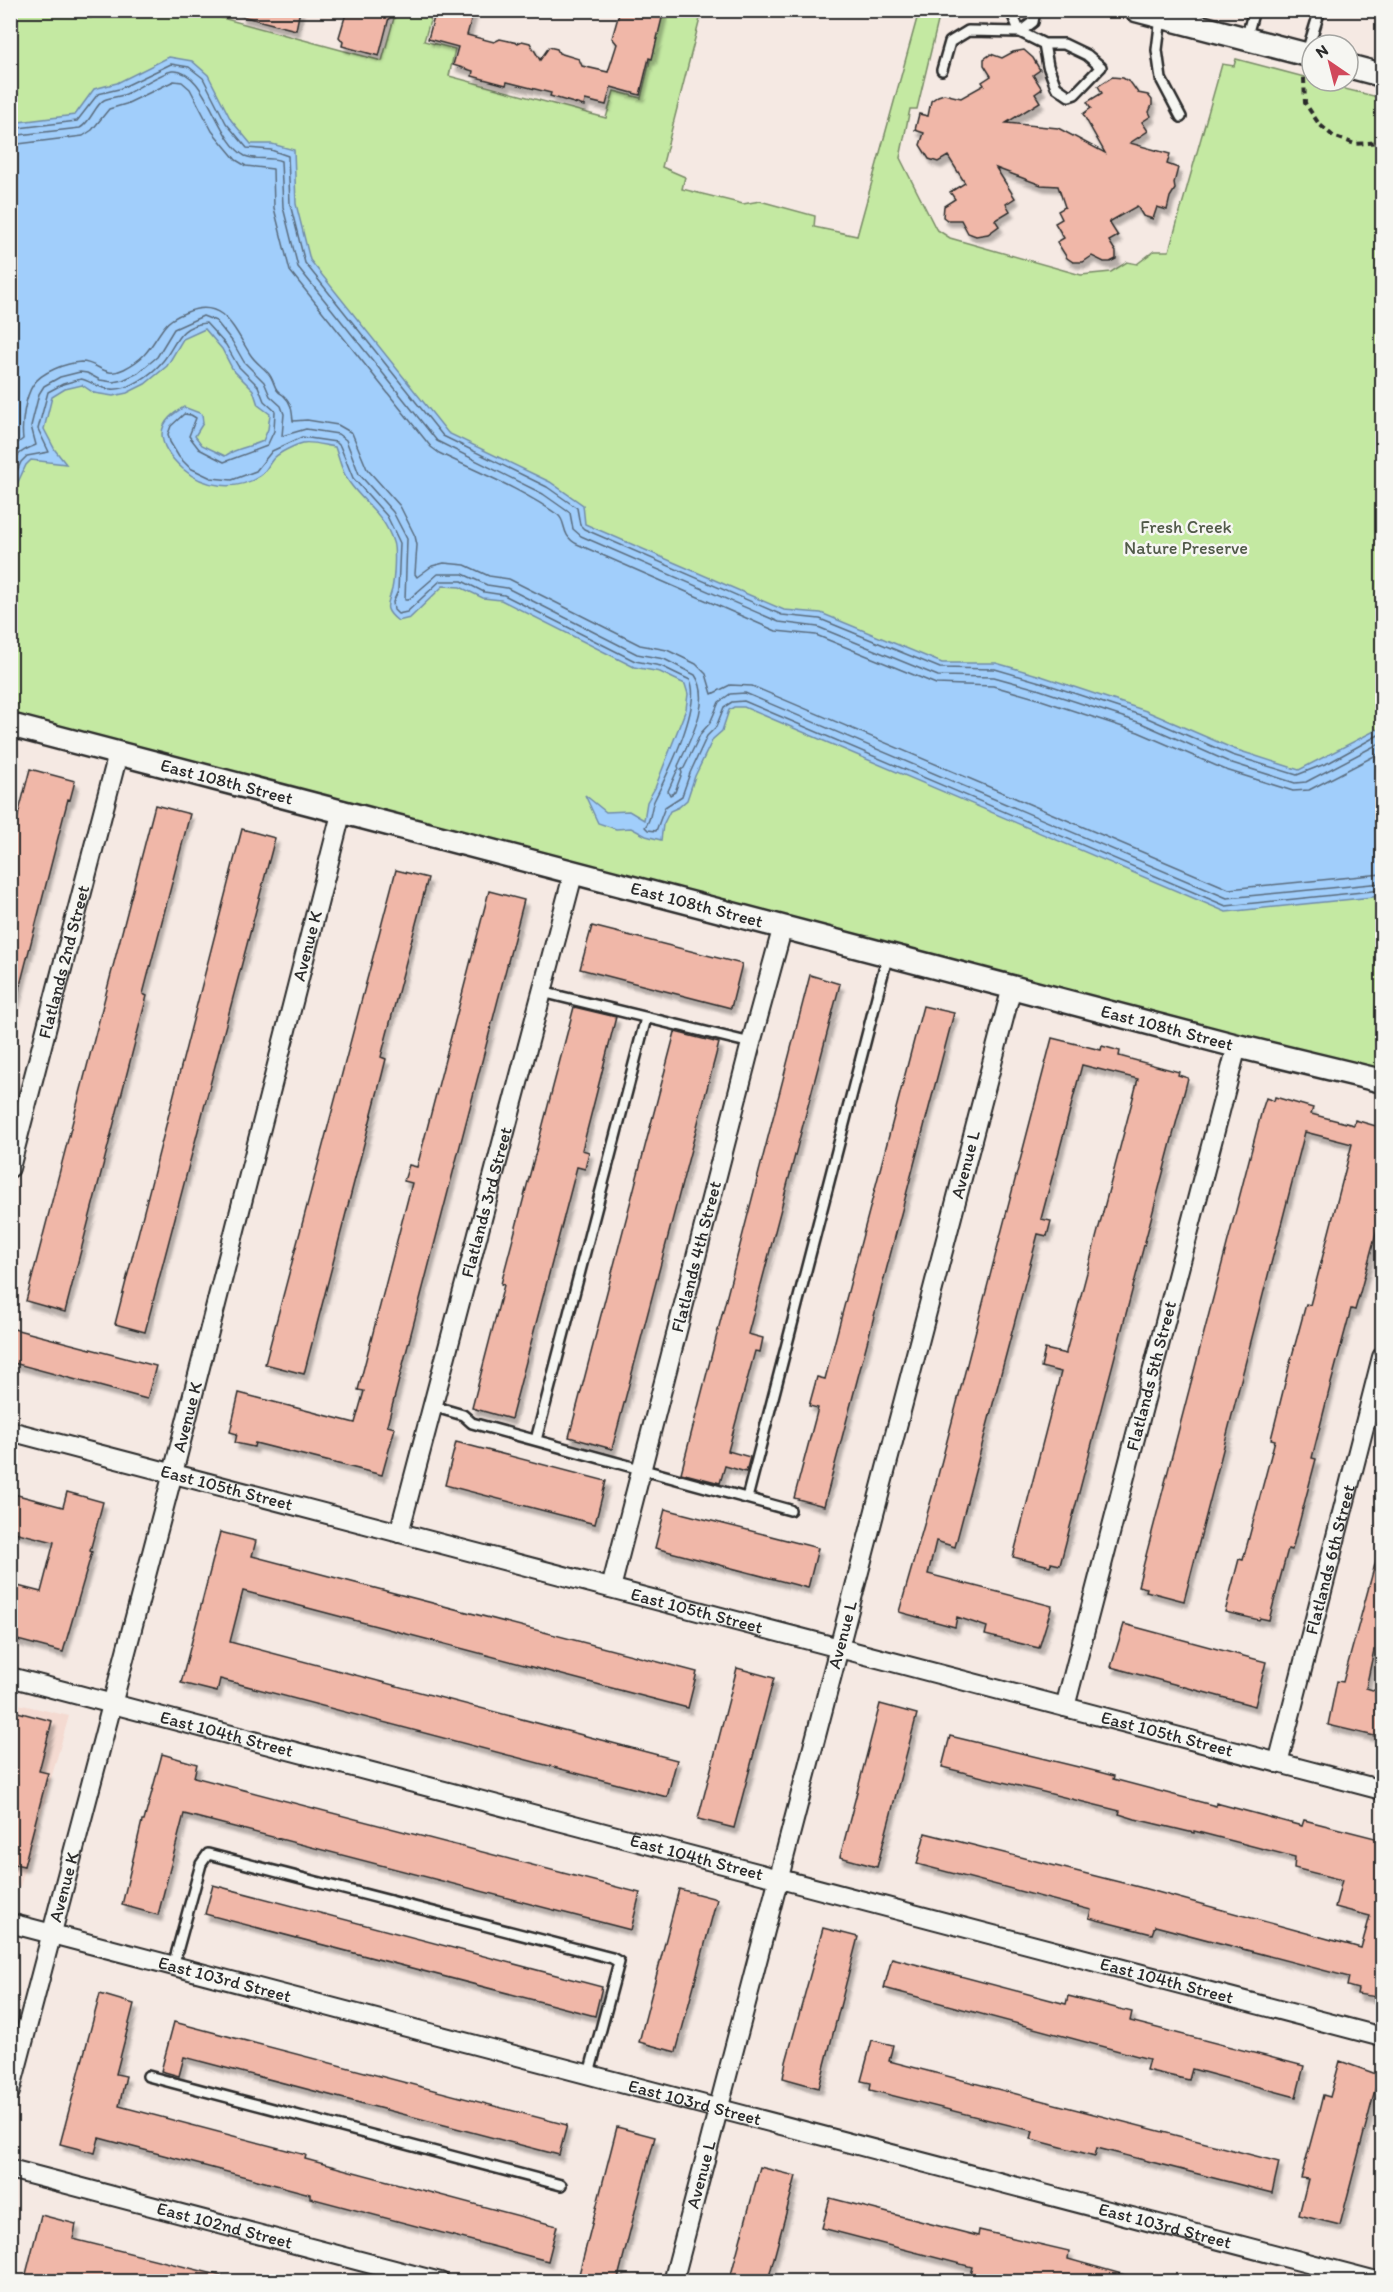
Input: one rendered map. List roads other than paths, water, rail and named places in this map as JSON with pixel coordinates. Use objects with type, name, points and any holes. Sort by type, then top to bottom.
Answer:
[{"type":"street","points":[[1136,10],[1300,54]]},
{"type":"street","points":[[1360,69],[1383,75]]},
{"type":"street","name":"East 108th Street","points":[[10,725],[1237,1046],[1383,1081]]},
{"type":"street","name":"Flatlands 2nd Street","points":[[10,1168],[118,754]]},
{"type":"street","name":"Avenue K","points":[[10,2092],[113,1704],[342,810]]},
{"type":"street","name":"Flatlands 3rd Street","points":[[399,1533],[574,872]]},
{"type":"street","name":"Flatlands 4th Street","points":[[611,1588],[783,926]]},
{"type":"street","name":"Avenue L","points":[[673,2282],[1012,987]]},
{"type":"street","name":"Flatlands 5th Street","points":[[1065,1707],[1237,1046]]},
{"type":"street","name":"Flatlands 6th Street","points":[[1278,1763],[1383,1357]]},
{"type":"street","name":"East 105th Street","points":[[10,1431],[1383,1790]]},
{"type":"street","name":"East 104th Street","points":[[10,1677],[1383,2037]]},
{"type":"street","name":"East 103rd Street","points":[[10,1923],[1381,2281]]},
{"type":"street","name":"East 102nd Street","points":[[10,2169],[440,2282]]},
{"type":"lane","points":[[1016,10],[1013,16],[1020,32]]},
{"type":"lane","points":[[1020,32],[1033,22],[1035,10]]},
{"type":"lane","points":[[1246,39],[1254,10]]},
{"type":"lane","points":[[1314,33],[1320,10]]},
{"type":"lane","points":[[1161,17],[1157,50],[1161,80],[1181,117]]},
{"type":"lane","points":[[942,70],[950,42],[968,31],[1020,32],[1044,44],[1064,44],[1087,55],[1101,67],[1075,94],[1069,96],[1056,87],[1048,66],[1044,44]]},
{"type":"lane","points":[[747,1498],[888,954]]},
{"type":"lane","points":[[542,992],[751,1043]]},
{"type":"lane","points":[[536,1440],[646,1017]]},
{"type":"lane","points":[[432,1406],[463,1415],[472,1423],[790,1510]]},
{"type":"lane","points":[[173,1966],[201,1864],[208,1854],[601,1955],[619,1962],[589,2074]]},
{"type":"lane","points":[[148,2076],[561,2185]]},
{"type":"water","points":[[169,57],[192,61],[208,75],[231,120],[251,144],[272,144],[294,150],[296,204],[310,260],[448,433],[550,482],[583,505],[585,524],[784,610],[821,613],[942,663],[996,663],[1041,676],[1146,711],[1234,749],[1299,770],[1382,727],[1382,896],[1226,912],[744,707],[734,707],[729,710],[722,731],[713,739],[695,776],[687,800],[670,811],[663,825],[661,840],[646,836],[631,828],[616,829],[598,823],[585,795],[606,812],[629,811],[644,820],[647,802],[655,788],[686,709],[688,694],[685,684],[660,672],[634,667],[501,600],[483,598],[460,587],[443,586],[410,618],[398,621],[388,609],[395,558],[393,542],[379,516],[347,478],[335,447],[310,443],[296,445],[272,460],[260,476],[241,484],[220,485],[191,475],[176,462],[162,439],[166,421],[173,415],[184,407],[202,414],[203,423],[195,436],[202,445],[225,456],[263,441],[268,429],[270,414],[258,405],[253,390],[233,370],[222,349],[205,329],[183,339],[167,366],[145,384],[127,393],[113,396],[94,393],[82,385],[65,389],[52,397],[44,429],[55,450],[66,464],[31,460],[26,465],[11,497],[11,123],[75,115],[94,89],[117,83]]},
{"type":"park label","name":"Fresh Creek Nature Preserve","points":[[1186,537]]}]
